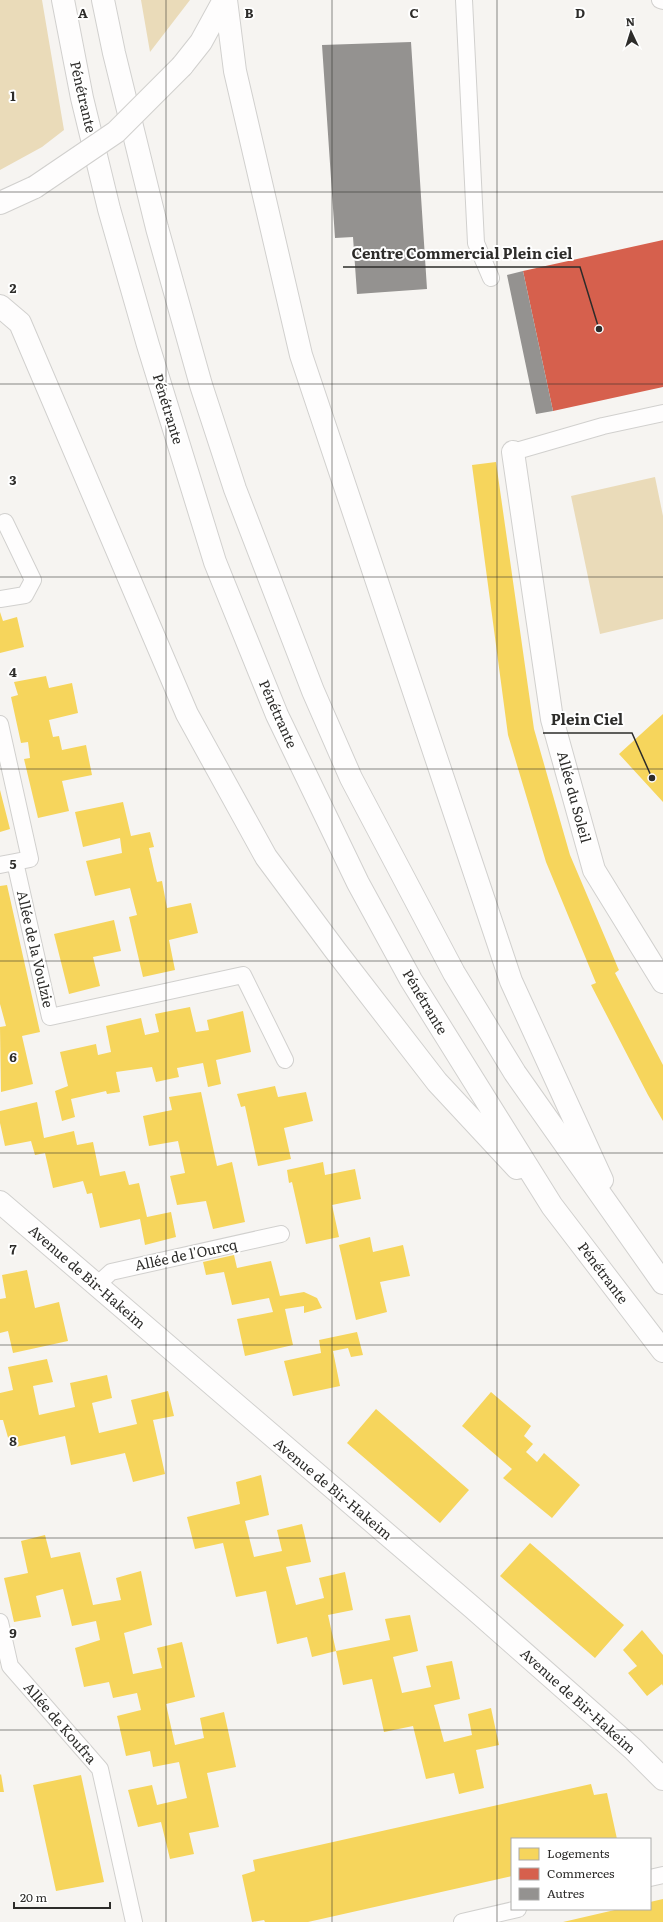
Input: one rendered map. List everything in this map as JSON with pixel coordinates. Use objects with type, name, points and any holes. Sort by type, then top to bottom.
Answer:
[{"type":"main road","name":"Pénétrante","points":[[63,0],[82,98],[110,209],[148,345],[215,562],[277,715],[358,883],[411,980],[552,1206],[663,1351]]},
{"type":"main road","points":[[103,0],[114,53],[157,228],[201,384],[235,489],[313,690],[351,778],[454,973],[515,1073],[663,1283]]},
{"type":"main road","points":[[225,0],[235,70],[301,355],[511,981],[553,1070],[622,1225]]},
{"type":"main road","points":[[0,202],[35,187],[116,132],[182,66],[201,42],[225,0]]},
{"type":"main road","points":[[0,306],[20,323],[186,714],[266,857],[335,950],[437,1082],[552,1206]]},
{"type":"main road","name":"Allée du Soleil","points":[[513,452],[552,719],[594,870],[663,982]]},
{"type":"main road","name":"Avenue de Bir-Hakeim","points":[[0,1202],[473,1608],[633,1749],[663,1778]]},
{"type":"lane","points":[[464,0],[476,243],[491,278]]},
{"type":"lane","points":[[513,452],[603,426],[663,413]]},
{"type":"lane","points":[[0,599],[25,594],[33,580],[5,522]]},
{"type":"lane","name":"Allée de la Voulzie","points":[[0,724],[30,859],[8,864],[50,1017],[243,975],[285,1060]]},
{"type":"lane","name":"Allée de l'Ourcq","points":[[97,1285],[111,1272],[281,1234]]},
{"type":"lane","name":"Allée de Koufra","points":[[0,1622],[10,1666],[100,1769],[134,1922]]},
{"type":"lane","points":[[651,1878],[663,1875]]},
{"type":"lane","points":[[462,1922],[514,1910]]},
{"type":"shaded area","points":[[0,0],[42,0],[64,130],[42,147],[0,170]]},
{"type":"shaded area","points":[[141,0],[190,0],[150,52]]},
{"type":"shaded area","points":[[655,477],[663,516],[663,619],[600,634],[571,496]]},
{"type":"building: Logements","points":[[496,462],[534,729],[570,855],[619,970],[615,973],[663,1065],[663,1121],[591,985],[596,983],[546,862],[508,735],[472,465]]},
{"type":"building: Logements","points":[[0,612],[3,621],[17,617],[24,647],[0,653]]},
{"type":"building: Logements","points":[[46,676],[49,688],[72,683],[78,713],[49,720],[53,737],[59,736],[62,750],[86,745],[92,775],[62,781],[69,811],[38,818],[24,759],[30,758],[28,742],[21,743],[11,697],[18,695],[14,682]]},
{"type":"building: Logements","points":[[663,714],[663,802],[619,754]]},
{"type":"building: Logements","points":[[0,790],[10,829],[0,832]]},
{"type":"building: Logements","points":[[123,802],[131,836],[150,832],[154,847],[149,848],[157,882],[162,881],[167,908],[191,903],[198,933],[169,940],[175,970],[143,977],[129,917],[137,915],[130,888],[95,896],[86,861],[122,853],[120,838],[83,847],[75,812]]},
{"type":"building: Logements","points":[[7,885],[40,1032],[22,1036],[33,1084],[1,1092],[0,1027],[6,1026],[0,1004],[0,886]]},
{"type":"building: Logements","points":[[114,920],[121,951],[93,957],[100,986],[69,994],[54,934]]},
{"type":"building: Logements","points":[[190,1007],[196,1032],[209,1030],[207,1020],[243,1011],[251,1052],[216,1060],[221,1084],[208,1087],[203,1063],[177,1068],[179,1077],[156,1082],[152,1067],[116,1072],[120,1092],[107,1094],[106,1091],[71,1099],[75,1117],[62,1121],[55,1091],[68,1086],[60,1052],[96,1044],[98,1055],[111,1052],[106,1026],[141,1018],[145,1035],[159,1032],[155,1014]]},
{"type":"building: Logements","points":[[275,1086],[278,1097],[306,1092],[313,1121],[284,1128],[291,1159],[258,1166],[245,1106],[241,1107],[237,1094]]},
{"type":"building: Logements","points":[[201,1092],[217,1166],[232,1162],[245,1222],[213,1229],[206,1201],[177,1205],[170,1176],[185,1173],[178,1141],[149,1146],[143,1116],[172,1110],[169,1097]]},
{"type":"building: Logements","points":[[37,1102],[44,1138],[74,1131],[77,1145],[93,1142],[100,1176],[125,1171],[129,1185],[139,1183],[147,1217],[171,1212],[176,1237],[145,1245],[140,1219],[100,1228],[92,1193],[87,1194],[83,1181],[53,1188],[45,1153],[35,1155],[31,1141],[5,1146],[0,1123],[0,1111]]},
{"type":"building: Logements","points":[[323,1162],[325,1175],[355,1169],[361,1199],[332,1205],[339,1237],[306,1244],[292,1182],[289,1183],[287,1170]]},
{"type":"building: Logements","points":[[370,1237],[373,1252],[403,1245],[410,1276],[380,1282],[387,1312],[356,1320],[339,1245]]},
{"type":"building: Logements","points":[[234,1255],[237,1268],[271,1261],[280,1296],[304,1292],[317,1298],[322,1308],[304,1313],[304,1306],[285,1309],[293,1345],[245,1356],[237,1319],[273,1312],[269,1298],[232,1305],[224,1272],[206,1275],[203,1262]]},
{"type":"building: Logements","points":[[27,1270],[35,1308],[59,1302],[68,1341],[13,1353],[8,1331],[0,1333],[0,1299],[6,1298],[2,1275]]},
{"type":"building: Logements","points":[[357,1332],[363,1355],[351,1357],[348,1348],[333,1351],[340,1386],[293,1396],[284,1361],[321,1353],[319,1340]]},
{"type":"building: Logements","points":[[47,1359],[53,1382],[33,1386],[39,1415],[75,1407],[70,1383],[107,1375],[112,1398],[92,1403],[99,1433],[137,1424],[131,1400],[168,1391],[174,1416],[153,1420],[165,1474],[133,1482],[125,1453],[71,1465],[65,1436],[11,1448],[3,1420],[0,1420],[0,1393],[13,1390],[8,1367]]},
{"type":"building: Logements","points":[[491,1392],[531,1426],[524,1436],[533,1444],[526,1452],[537,1462],[544,1453],[580,1485],[552,1518],[503,1478],[512,1469],[462,1426]]},
{"type":"building: Logements","points":[[376,1409],[469,1490],[440,1523],[347,1443]]},
{"type":"building: Logements","points":[[261,1475],[269,1515],[245,1521],[254,1557],[282,1551],[277,1530],[302,1524],[311,1562],[286,1567],[296,1605],[324,1598],[319,1578],[345,1572],[353,1610],[328,1615],[336,1651],[312,1657],[307,1637],[277,1644],[266,1591],[236,1597],[223,1543],[195,1549],[187,1517],[240,1504],[236,1482]]},
{"type":"building: Logements","points":[[45,1535],[51,1558],[80,1552],[93,1605],[121,1600],[116,1578],[141,1571],[152,1625],[124,1633],[133,1674],[162,1668],[157,1648],[182,1642],[195,1697],[166,1704],[175,1745],[204,1738],[200,1718],[224,1712],[236,1767],[207,1773],[219,1827],[189,1833],[194,1854],[170,1859],[161,1822],[138,1827],[128,1790],[152,1785],[157,1805],[187,1798],[179,1762],[153,1767],[150,1751],[126,1756],[117,1716],[141,1710],[137,1693],[113,1698],[109,1682],[84,1687],[75,1648],[100,1640],[96,1621],[72,1626],[63,1589],[36,1596],[41,1617],[14,1622],[4,1578],[28,1573],[21,1541]]},
{"type":"building: Logements","points":[[530,1543],[624,1625],[595,1658],[500,1576]]},
{"type":"building: Logements","points":[[410,1615],[418,1651],[393,1657],[402,1693],[431,1687],[426,1666],[452,1661],[460,1699],[434,1705],[444,1742],[472,1735],[468,1714],[491,1708],[499,1745],[476,1750],[484,1788],[459,1794],[454,1773],[426,1779],[413,1726],[384,1732],[372,1679],[343,1685],[336,1651],[390,1640],[385,1619]]},
{"type":"building: Logements","points":[[642,1630],[663,1655],[663,1686],[662,1684],[647,1696],[628,1673],[637,1666],[623,1650]]},
{"type":"building: Logements","points":[[1,1774],[4,1792],[0,1792]]},
{"type":"building: Logements","points":[[81,1775],[104,1882],[56,1891],[33,1785]]},
{"type":"building: Logements","points":[[591,1784],[594,1795],[607,1793],[617,1838],[511,1838],[511,1876],[308,1922],[265,1922],[264,1920],[252,1922],[242,1875],[255,1871],[253,1860]]},
{"type":"building: Logements","points":[[663,1899],[663,1922],[563,1922],[615,1910],[651,1910],[651,1902]]},
{"type":"building: Commerces","points":[[663,240],[663,387],[553,411],[523,271]]},
{"type":"building: Autres","points":[[411,42],[427,289],[357,294],[353,237],[335,238],[322,45]]},
{"type":"building: Autres","points":[[523,271],[553,411],[536,414],[507,275]]},
{"type":"place","name":"Centre Commercial Plein ciel","points":[[599,329]]},
{"type":"place","name":"Plein Ciel","points":[[652,778]]}]
